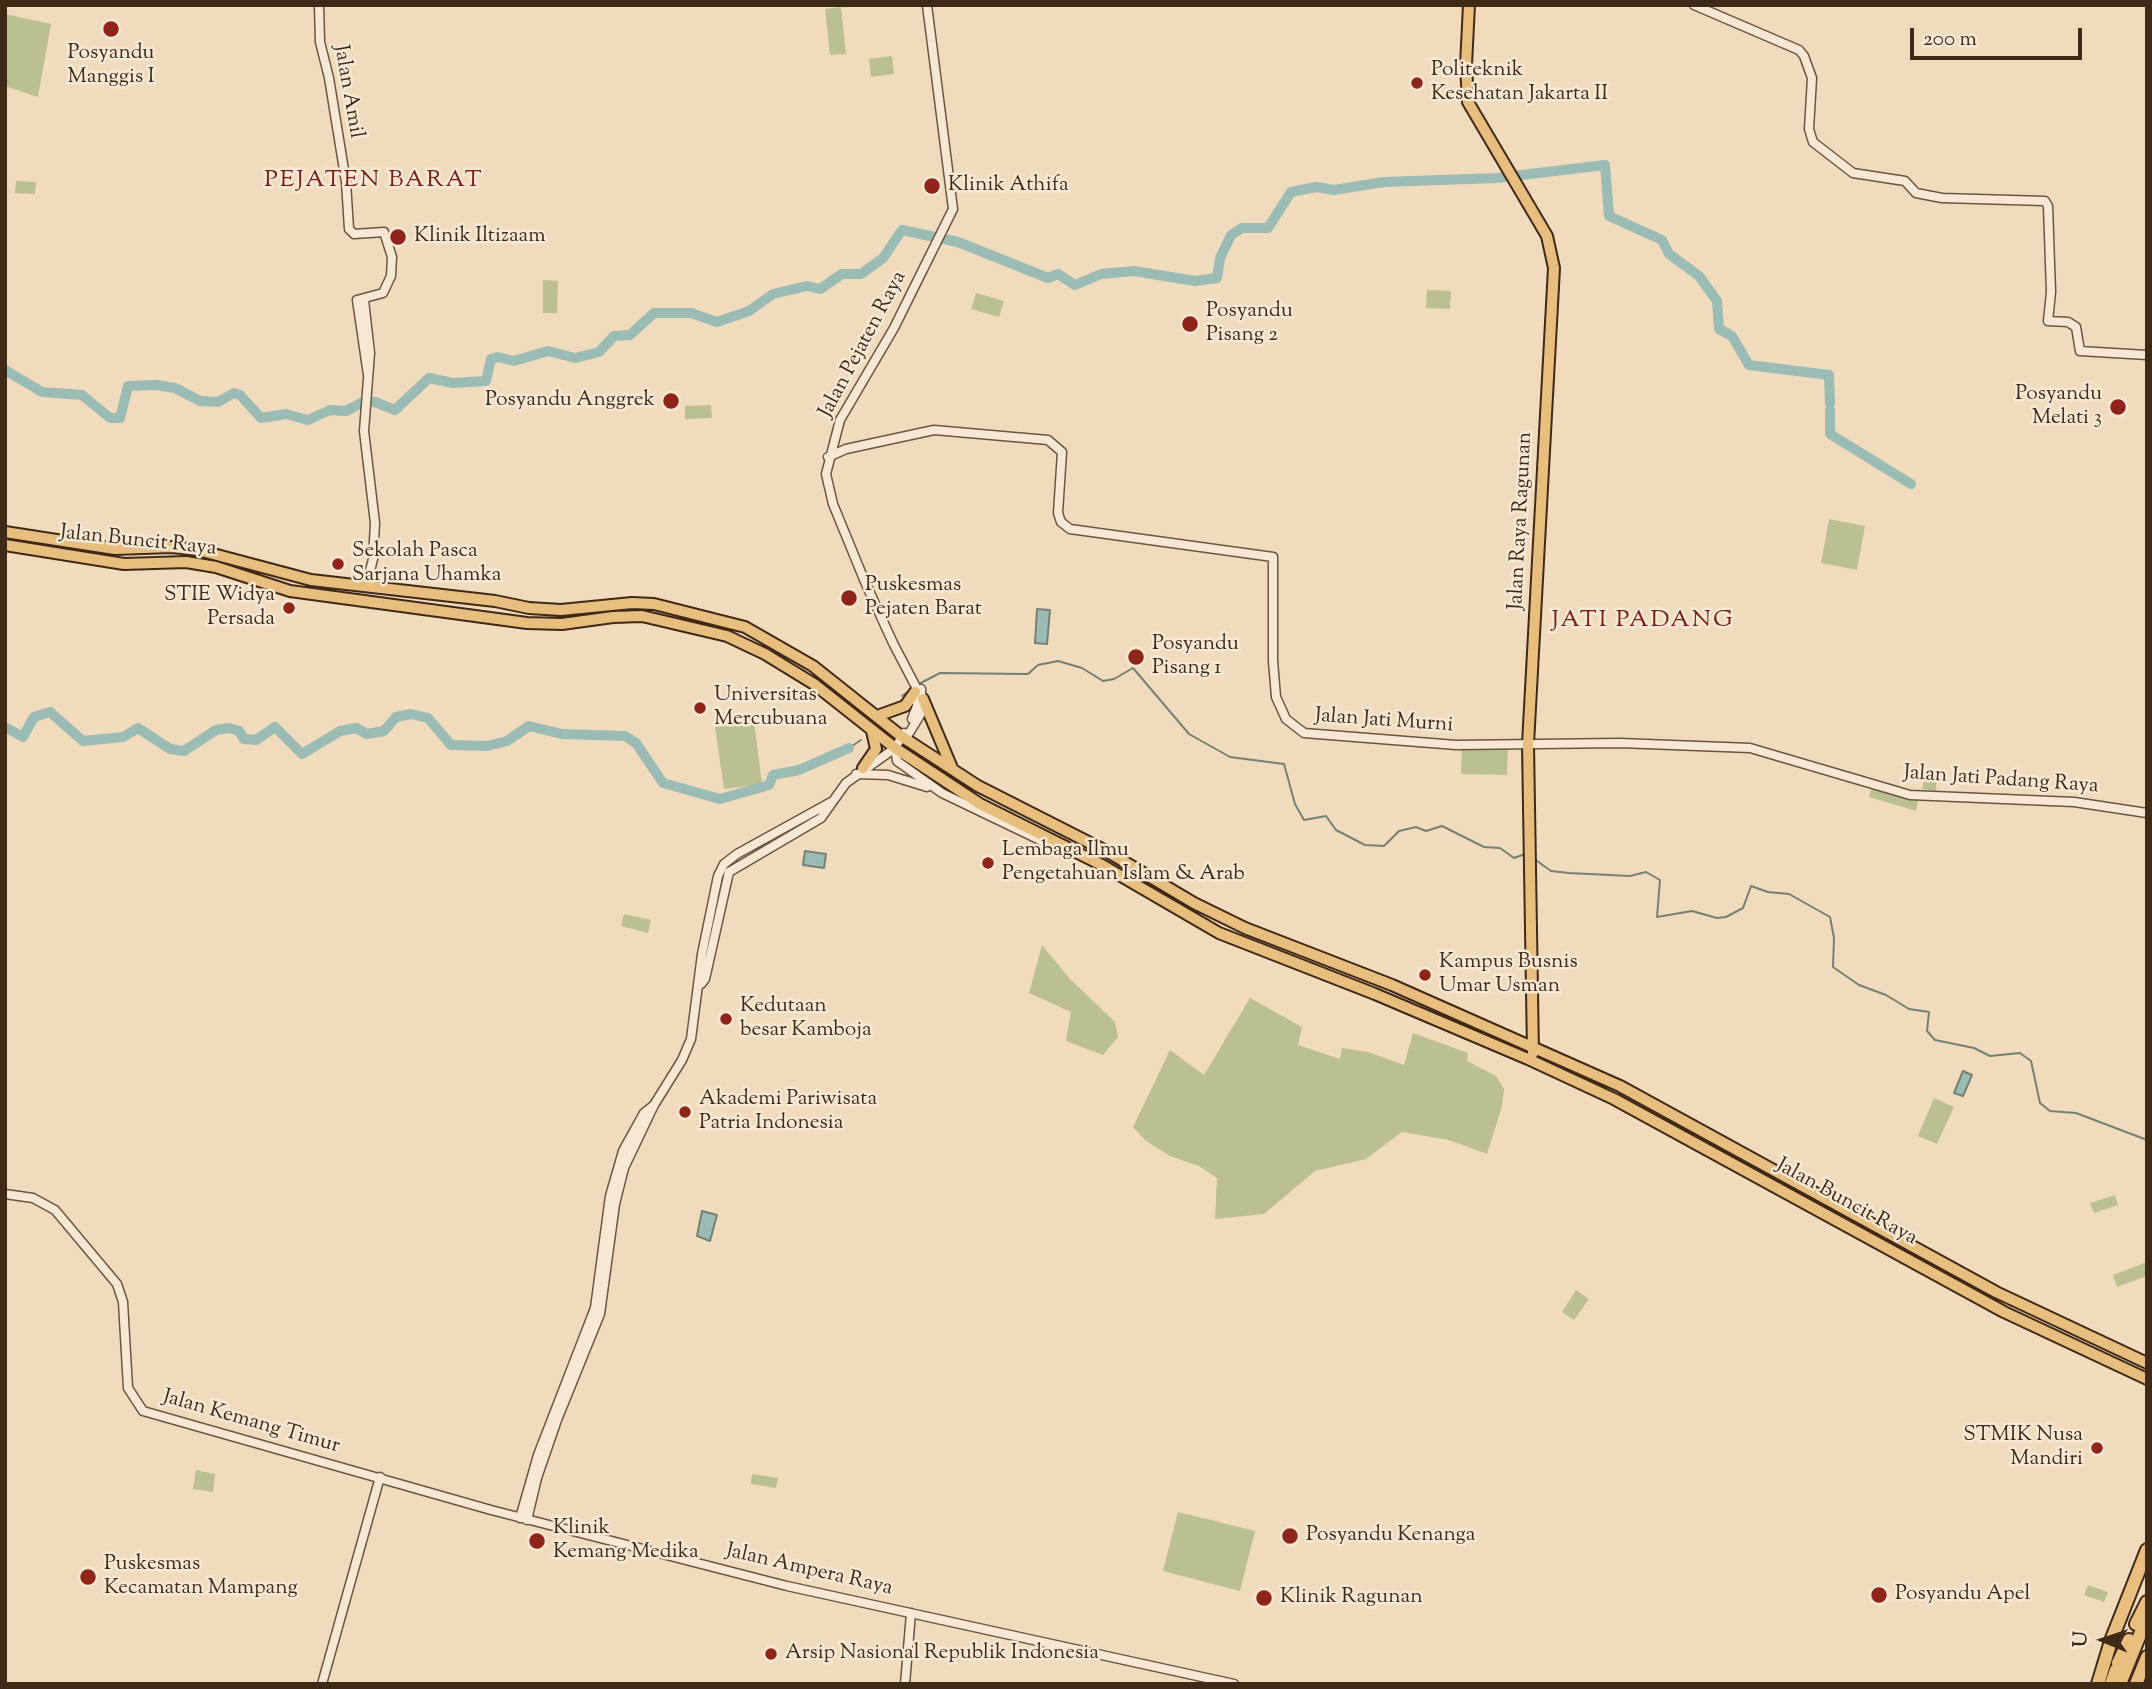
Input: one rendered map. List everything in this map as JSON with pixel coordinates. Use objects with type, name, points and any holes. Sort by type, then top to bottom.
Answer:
[{"type":"highway","points":[[2098,1684],[2114,1632],[2147,1550]]},
{"type":"highway","points":[[2111,1684],[2147,1602]]},
{"type":"highway","points":[[2120,1684],[2147,1617]]},
{"type":"highway","points":[[2136,1684],[2147,1657]]},
{"type":"main road","name":"Jalan Raya Ragunan","points":[[1462,5],[1462,95],[1476,128],[1515,186],[1545,242],[1549,279],[1525,745],[1532,1041],[1530,1060]]},
{"type":"main road","name":"Jalan Raya Ragunan","points":[[1469,5],[1467,96],[1503,169]]},
{"type":"main road","name":"Jalan Buncit Raya","points":[[5,532],[115,550],[172,547],[198,550],[282,575],[495,601],[529,608],[561,610],[654,604],[745,627],[807,662],[904,736],[978,786],[1108,852],[1194,903],[1245,928],[1384,982],[1507,1036],[1532,1041],[1659,1106],[1996,1292],[2147,1363]]},
{"type":"main road","name":"Jalan Buncit Raya","points":[[5,545],[124,564],[186,562],[216,567],[289,591],[527,623],[562,624],[599,618],[654,618],[727,636],[799,674],[895,748],[980,804],[1090,859],[1219,933],[1530,1060],[1620,1102],[2004,1312],[2147,1379]]},
{"type":"main road","points":[[597,606],[599,618]]},
{"type":"main road","points":[[875,714],[898,710],[918,693],[943,753],[953,769]]},
{"type":"main road","points":[[859,771],[876,749],[868,727]]},
{"type":"street","name":"Jalan Amil","points":[[319,5],[321,49],[329,78],[348,197],[349,229],[353,233],[384,232],[392,257],[388,286],[377,297],[357,300],[368,375],[364,441],[375,523],[373,559],[366,587]]},
{"type":"street","name":"Jalan Pejaten Raya","points":[[918,693],[874,603],[826,481],[828,457],[852,397],[884,346],[938,244],[953,207],[927,5]]},
{"type":"street","points":[[1694,5],[1798,50],[1808,61],[1812,85],[1810,134],[1821,152],[1856,174],[1905,181],[1916,193],[1986,201],[2045,201],[2048,206],[2051,292],[2048,321],[2068,322],[2076,327],[2080,351],[2147,355]]},
{"type":"street","name":"Jalan Jati Murni","points":[[846,449],[934,430],[1048,440],[1062,453],[1059,515],[1063,525],[1070,529],[1273,557],[1273,661],[1276,697],[1283,715],[1299,731],[1332,737],[1456,745],[1525,745]]},
{"type":"street","points":[[832,445],[846,449]]},
{"type":"street","points":[[828,457],[846,449]]},
{"type":"street","points":[[524,1519],[558,1420],[600,1314],[619,1186],[654,1105],[688,1049],[729,872],[821,818],[859,771],[895,748],[916,711],[918,693]]},
{"type":"street","name":"Jalan Jati Padang Raya","points":[[1525,745],[1620,743],[1755,749],[1910,795],[2074,803],[2147,813]]},
{"type":"street","points":[[895,748],[897,761],[943,793]]},
{"type":"street","points":[[859,771],[888,775],[943,793],[1080,859],[1090,859]]},
{"type":"street","name":"Jalan Kemang Timur","points":[[5,1194],[33,1198],[55,1210],[117,1284],[123,1302],[128,1388],[139,1408],[380,1477]]},
{"type":"street","points":[[323,1684],[380,1477]]},
{"type":"street","name":"Jalan Ampera Raya","points":[[380,1477],[524,1519],[822,1595],[1234,1684]]},
{"type":"street","points":[[905,1684],[911,1613]]},
{"type":"green space","points":[[841,7],[846,54],[830,55],[825,9]]},
{"type":"green space","points":[[5,14],[51,24],[38,97],[5,86]]},
{"type":"green space","points":[[892,56],[894,74],[871,77],[869,59]]},
{"type":"green space","points":[[16,181],[36,182],[35,194],[15,193]]},
{"type":"green space","points":[[543,280],[558,281],[557,313],[543,313]]},
{"type":"green space","points":[[1427,290],[1451,291],[1450,309],[1426,308]]},
{"type":"green space","points":[[976,293],[1004,301],[999,317],[971,309]]},
{"type":"green space","points":[[711,405],[712,418],[685,419],[685,406]]},
{"type":"green space","points":[[1829,519],[1865,526],[1857,570],[1821,563]]},
{"type":"green space","points":[[754,721],[762,784],[724,789],[715,727]]},
{"type":"green space","points":[[1462,746],[1508,747],[1507,775],[1461,774]]},
{"type":"green space","points":[[1926,770],[1937,772],[1936,791],[1922,789]]},
{"type":"green space","points":[[1872,787],[1918,800],[1916,811],[1869,797]]},
{"type":"green space","points":[[624,914],[651,920],[648,933],[621,926]]},
{"type":"green space","points":[[1042,945],[1070,979],[1115,1022],[1118,1037],[1103,1055],[1066,1041],[1071,1012],[1029,993]]},
{"type":"green space","points":[[1250,998],[1302,1027],[1298,1045],[1340,1059],[1342,1048],[1368,1052],[1404,1065],[1413,1033],[1468,1053],[1467,1061],[1496,1076],[1504,1089],[1502,1106],[1487,1154],[1449,1140],[1402,1132],[1366,1159],[1315,1171],[1264,1214],[1215,1219],[1217,1178],[1199,1166],[1170,1156],[1146,1141],[1133,1127],[1170,1050],[1204,1075]]},
{"type":"green space","points":[[1934,1098],[1954,1107],[1937,1144],[1918,1136]]},
{"type":"green space","points":[[2115,1195],[2118,1205],[2094,1213],[2090,1203]]},
{"type":"green space","points":[[2147,1262],[2147,1276],[2117,1287],[2113,1275]]},
{"type":"green space","points":[[1576,1290],[1589,1299],[1574,1320],[1562,1312]]},
{"type":"green space","points":[[196,1470],[215,1474],[213,1492],[193,1489]]},
{"type":"green space","points":[[752,1474],[778,1478],[776,1488],[751,1484]]},
{"type":"green space","points":[[1178,1512],[1255,1531],[1240,1591],[1163,1571]]},
{"type":"green space","points":[[2088,1585],[2108,1592],[2104,1602],[2084,1595]]},
{"type":"water","points":[[1037,609],[1050,610],[1047,644],[1035,643]]},
{"type":"water","points":[[805,851],[826,854],[824,868],[803,865]]},
{"type":"water","points":[[1963,1071],[1972,1075],[1963,1096],[1954,1093]]},
{"type":"water","points":[[702,1211],[717,1215],[710,1241],[697,1236]]},
{"type":"waterway","points":[[5,370],[42,392],[82,395],[110,418],[120,418],[128,386],[156,385],[175,388],[200,401],[218,402],[234,393],[240,395],[261,418],[286,414],[308,420],[330,410],[346,411],[365,401],[395,410],[429,378],[453,383],[486,381],[491,359],[498,357],[514,361],[548,351],[575,358],[599,352],[614,336],[630,335],[654,313],[691,313],[717,322],[749,311],[773,294],[807,286],[820,289],[842,274],[861,274],[883,258],[902,230],[958,242],[1048,278],[1058,274],[1075,285],[1101,274],[1134,271],[1195,281],[1217,278],[1220,258],[1231,235],[1242,228],[1268,228],[1291,192],[1316,187],[1334,190],[1384,182],[1497,178],[1605,165],[1609,216],[1662,240],[1669,254],[1699,276],[1717,301],[1719,329],[1732,336],[1749,365],[1829,375],[1830,404]]},
{"type":"waterway","points":[[1830,410],[1830,434],[1911,484]]},
{"type":"waterway","points":[[919,684],[940,673],[1028,674],[1038,665],[1058,661],[1082,668],[1103,681],[1114,679],[1133,668],[1189,734],[1230,757],[1284,764],[1295,804],[1304,820],[1326,816],[1336,830],[1365,845],[1384,846],[1399,831],[1416,827],[1426,831],[1442,826],[1484,847],[1500,848],[1514,858],[1525,854]]},
{"type":"waterway","points":[[902,696],[909,691]]},
{"type":"waterway","points":[[5,727],[23,737],[34,717],[50,712],[83,741],[123,737],[138,728],[170,749],[184,751],[216,730],[229,728],[239,731],[244,739],[256,740],[275,727],[302,754],[340,731],[356,728],[367,734],[384,731],[396,717],[411,714],[428,718],[451,745],[487,746],[507,741],[529,726],[562,734],[625,736],[636,743],[663,783],[720,799],[769,785],[773,775],[799,770],[849,748]]},
{"type":"waterway","points":[[849,748],[861,740]]},
{"type":"waterway","points":[[1533,858],[1551,871],[1630,876],[1646,872],[1660,880],[1657,917],[1692,911],[1717,918],[1726,917],[1743,908],[1751,886],[1768,892],[1789,894],[1830,917],[1834,938],[1833,967],[1859,985],[1886,995],[1909,1009],[1929,1012],[1927,1031],[1935,1040],[1974,1048],[1990,1056],[2020,1053],[2031,1061],[2040,1103],[2050,1111],[2076,1113],[2147,1140]]},
{"type":"place","name":"Posyandu Manggis I","points":[[111,29]]},
{"type":"place","name":"Politeknik Kesehatan Jakarta II","points":[[1417,83]]},
{"type":"place","name":"Klinik Athifa","points":[[932,186]]},
{"type":"place","name":"Klinik Iltizaam","points":[[398,237]]},
{"type":"place","name":"Posyandu Pisang 2","points":[[1190,324]]},
{"type":"place","name":"Posyandu Anggrek","points":[[671,401]]},
{"type":"place","name":"Posyandu Melati 3","points":[[2118,407]]},
{"type":"place","name":"Sekolah Pasca Sarjana Uhamka","points":[[338,564]]},
{"type":"place","name":"Puskesmas Pejaten Barat","points":[[849,598]]},
{"type":"place","name":"STIE Widya Persada","points":[[289,608]]},
{"type":"place","name":"Posyandu Pisang 1","points":[[1136,657]]},
{"type":"place","name":"Universitas Mercubuana","points":[[700,708]]},
{"type":"place","name":"Lembaga Ilmu Pengetahuan Islam & Arab","points":[[988,863]]},
{"type":"place","name":"Kampus Busnis Umar Usman","points":[[1425,975]]},
{"type":"place","name":"Kedutaan besar Kamboja","points":[[726,1019]]},
{"type":"place","name":"Akademi Pariwisata Patria Indonesia","points":[[685,1112]]},
{"type":"place","name":"STMIK Nusa Mandiri","points":[[2097,1448]]},
{"type":"place","name":"Posyandu Kenanga","points":[[1290,1536]]},
{"type":"place","name":"Klinik Kemang Medika","points":[[537,1541]]},
{"type":"place","name":"Puskesmas Kecamatan Mampang","points":[[88,1577]]},
{"type":"place","name":"Posyandu Apel","points":[[1879,1595]]},
{"type":"place","name":"Klinik Ragunan","points":[[1264,1598]]},
{"type":"place","name":"Arsip Nasional Republik Indonesia","points":[[771,1654]]},
{"type":"district","name":"PEJATEN BARAT","points":[[374,182]]},
{"type":"district","name":"JATI PADANG","points":[[1643,622]]}]
